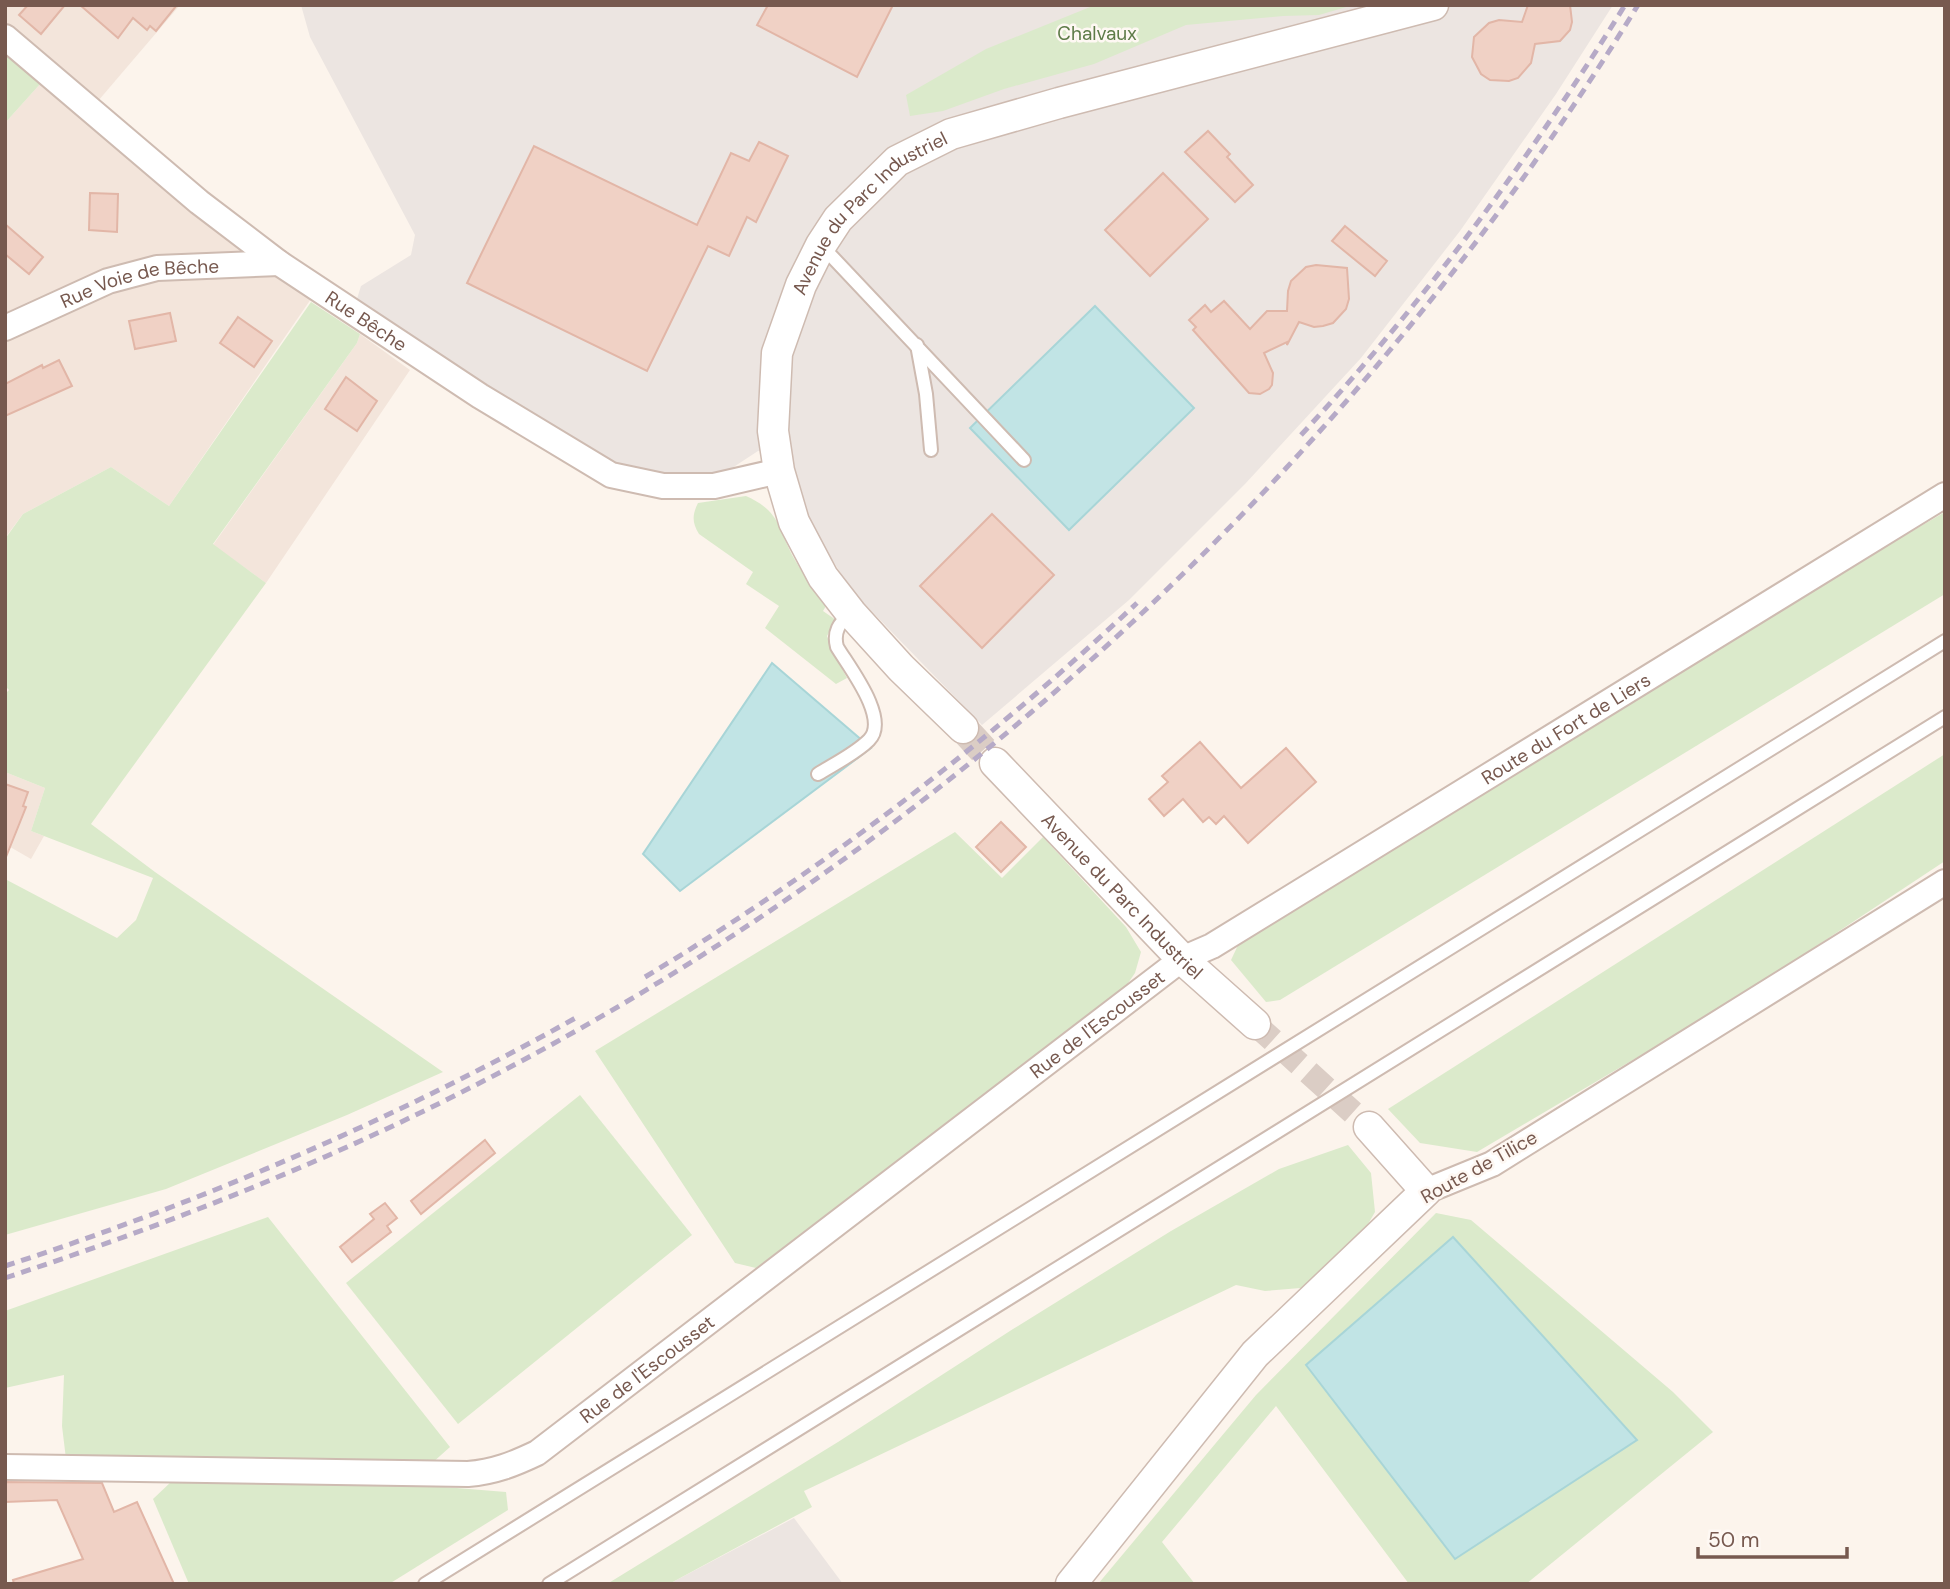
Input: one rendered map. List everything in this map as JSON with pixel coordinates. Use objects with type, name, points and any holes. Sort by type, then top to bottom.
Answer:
[{"type":"street","name":"Avenue du Parc Industriel","points":[[963,728],[901,668],[851,613],[823,577],[794,523],[779,471],[773,431],[777,353],[800,285],[821,245],[838,219],[897,161],[951,134],[1433,5]]},
{"type":"street","name":"Rue Bêche","points":[[5,37],[200,202],[279,264],[481,396],[611,475],[663,486],[714,485],[779,471]]},
{"type":"street","name":"Rue Voie de Bêche","points":[[5,328],[108,281],[157,268],[279,264]]},
{"type":"street","name":"Route du Fort de Liers","points":[[1182,958],[1212,946],[1882,531],[1945,495]]},
{"type":"street","name":"Avenue du Parc Industriel","points":[[995,763],[1182,958],[1255,1024]]},
{"type":"street","name":"Route de Tilice","points":[[1071,1584],[1255,1354],[1426,1191],[1492,1164],[1945,882]]},
{"type":"street","name":"Rue de l'Escousset","points":[[5,1467],[468,1474],[490,1472],[514,1464],[546,1447],[1182,958]]},
{"type":"street","points":[[1369,1127],[1426,1191]]},
{"type":"lane","points":[[821,245],[1024,460]]},
{"type":"lane","points":[[917,345],[926,394],[930,450]]},
{"type":"lane","points":[[818,774],[871,739],[876,723],[871,703],[837,647],[835,638],[842,621],[851,613]]},
{"type":"lane","points":[[425,1584],[1945,641]]},
{"type":"lane","points":[[550,1584],[1945,717]]},
{"type":"shaded area","points":[[5,5],[180,5],[98,101],[5,24]]},
{"type":"shaded area","points":[[301,5],[1613,5],[1556,94],[1460,231],[1361,358],[1245,484],[1129,600],[982,725],[853,592],[813,530],[787,445],[758,451],[729,470],[674,478],[610,464],[356,302],[361,286],[411,255],[415,235],[310,37]]},
{"type":"shaded area","points":[[41,83],[313,296],[169,506],[111,467],[23,514],[5,538],[5,123]]},
{"type":"shaded area","points":[[360,334],[410,370],[266,583],[213,545],[357,343]]},
{"type":"shaded area","points":[[5,772],[45,788],[31,831],[44,836],[31,859],[5,844]]},
{"type":"shaded area","points":[[794,1518],[843,1584],[669,1584]]},
{"type":"green space","name":"Chalvaux","points":[[1095,5],[1353,5],[1319,15],[1186,25],[1094,64],[1004,89],[943,111],[910,116],[906,95],[986,49]]},
{"type":"green space","points":[[5,53],[41,83],[5,123]]},
{"type":"green space","points":[[311,302],[360,334],[357,343],[213,544],[266,583],[91,824],[155,872],[443,1072],[347,1115],[166,1189],[5,1235],[5,879],[117,938],[136,920],[153,878],[31,831],[45,788],[5,772],[5,694],[9,690],[5,686],[5,539],[23,514],[111,467],[169,506]]},
{"type":"green space","points":[[746,496],[773,515],[795,560],[826,606],[823,611],[836,620],[827,636],[847,678],[836,684],[765,628],[779,606],[746,584],[753,572],[697,530],[694,519],[698,503]]},
{"type":"green space","points":[[1945,512],[1945,594],[1280,1000],[1266,1002],[1231,960],[1240,941]]},
{"type":"green space","points":[[1945,754],[1945,861],[1741,996],[1477,1152],[1420,1143],[1388,1109]]},
{"type":"green space","points":[[955,832],[1002,878],[1043,837],[1126,927],[1141,952],[1135,973],[1124,989],[756,1268],[735,1263],[595,1051]]},
{"type":"green space","points":[[580,1095],[692,1235],[458,1424],[346,1283]]},
{"type":"green space","points":[[1348,1145],[1371,1173],[1375,1212],[1353,1250],[1313,1287],[1265,1291],[1236,1285],[804,1491],[812,1507],[669,1584],[607,1584],[838,1442],[1171,1231],[1279,1169]]},
{"type":"green space","points":[[1436,1213],[1471,1220],[1673,1392],[1713,1432],[1526,1584],[1409,1584],[1276,1406],[1162,1542],[1195,1584],[1098,1584],[1256,1395]],"holes":[[[1307,1365],[1637,1439],[1455,1559]]]},
{"type":"green space","points":[[268,1217],[450,1447],[431,1464],[66,1459],[62,1426],[64,1375],[5,1388],[5,1311]]},
{"type":"green space","points":[[172,1481],[432,1486],[506,1492],[508,1510],[389,1584],[189,1584],[153,1499]]},
{"type":"water","points":[[1095,306],[1194,408],[1069,530],[970,428]]},
{"type":"water","points":[[772,663],[871,748],[680,891],[643,854]]},
{"type":"water","points":[[1453,1237],[1637,1440],[1455,1559],[1306,1365]]},
{"type":"building","points":[[28,5],[65,5],[41,34],[19,15]]},
{"type":"building","points":[[80,5],[177,5],[156,31],[150,26],[147,30],[133,18],[118,38]]},
{"type":"building","points":[[768,5],[893,5],[857,77],[757,25]]},
{"type":"building","points":[[1528,5],[1570,5],[1570,30],[1560,41],[1535,44],[1531,63],[1518,78],[1509,81],[1490,80],[1481,74],[1472,57],[1474,37],[1489,23],[1499,20],[1522,22]]},
{"type":"building","points":[[1208,131],[1230,154],[1227,157],[1253,185],[1235,202],[1185,152]]},
{"type":"building","points":[[759,142],[788,156],[756,222],[747,217],[729,256],[708,246],[647,371],[467,283],[534,146],[697,225],[731,153],[749,161]]},
{"type":"building","points":[[1163,173],[1208,219],[1150,276],[1105,230]]},
{"type":"building","points":[[90,193],[118,194],[117,232],[89,230]]},
{"type":"building","points":[[5,224],[43,257],[29,274],[5,254]]},
{"type":"building","points":[[1345,226],[1387,261],[1375,276],[1332,241]]},
{"type":"building","points":[[1316,265],[1347,268],[1349,299],[1346,309],[1333,323],[1323,326],[1314,327],[1299,322],[1287,345],[1287,342],[1264,353],[1273,373],[1272,385],[1260,394],[1249,393],[1193,330],[1196,327],[1189,320],[1205,305],[1211,312],[1224,301],[1250,329],[1267,311],[1287,311],[1291,281],[1306,267]]},
{"type":"building","points":[[170,313],[176,341],[135,349],[129,321]]},
{"type":"building","points":[[238,317],[272,341],[254,367],[220,343]]},
{"type":"building","points":[[59,360],[72,386],[5,416],[5,384],[42,365],[43,368]]},
{"type":"building","points":[[346,377],[377,401],[357,431],[325,409]]},
{"type":"building","points":[[992,514],[1054,575],[982,648],[920,586]]},
{"type":"building","points":[[1200,742],[1241,788],[1286,748],[1316,782],[1248,843],[1224,816],[1216,824],[1209,817],[1203,822],[1183,799],[1164,816],[1149,799],[1168,782],[1162,776]]},
{"type":"building","points":[[5,784],[28,792],[23,806],[26,807],[6,857]]},
{"type":"building","points":[[1001,822],[1026,847],[1001,872],[976,847]]},
{"type":"building","points":[[485,1140],[495,1153],[421,1214],[411,1201]]},
{"type":"building","points":[[385,1203],[397,1218],[387,1226],[391,1232],[352,1262],[340,1247],[374,1219],[370,1214]]},
{"type":"building","points":[[5,1482],[102,1483],[114,1512],[137,1502],[174,1584],[14,1584],[13,1580],[83,1559],[57,1500],[5,1502]]},
{"type":"tunnel","points":[[963,728],[995,763]]},
{"type":"tunnel","points":[[1255,1024],[1369,1127]]},
{"type":"railway","points":[[1301,435],[1390,334],[1474,228],[1552,118],[1625,5]]},
{"type":"railway","points":[[5,1278],[235,1195],[347,1147],[458,1094],[636,996],[806,886],[969,764],[1123,631],[1268,488],[1402,335],[1526,174],[1638,5]]},
{"type":"railway","points":[[645,977],[775,894],[901,803],[1022,706],[1137,603]]},
{"type":"railway","points":[[5,1266],[153,1214],[298,1155],[440,1089],[579,1016]]}]
